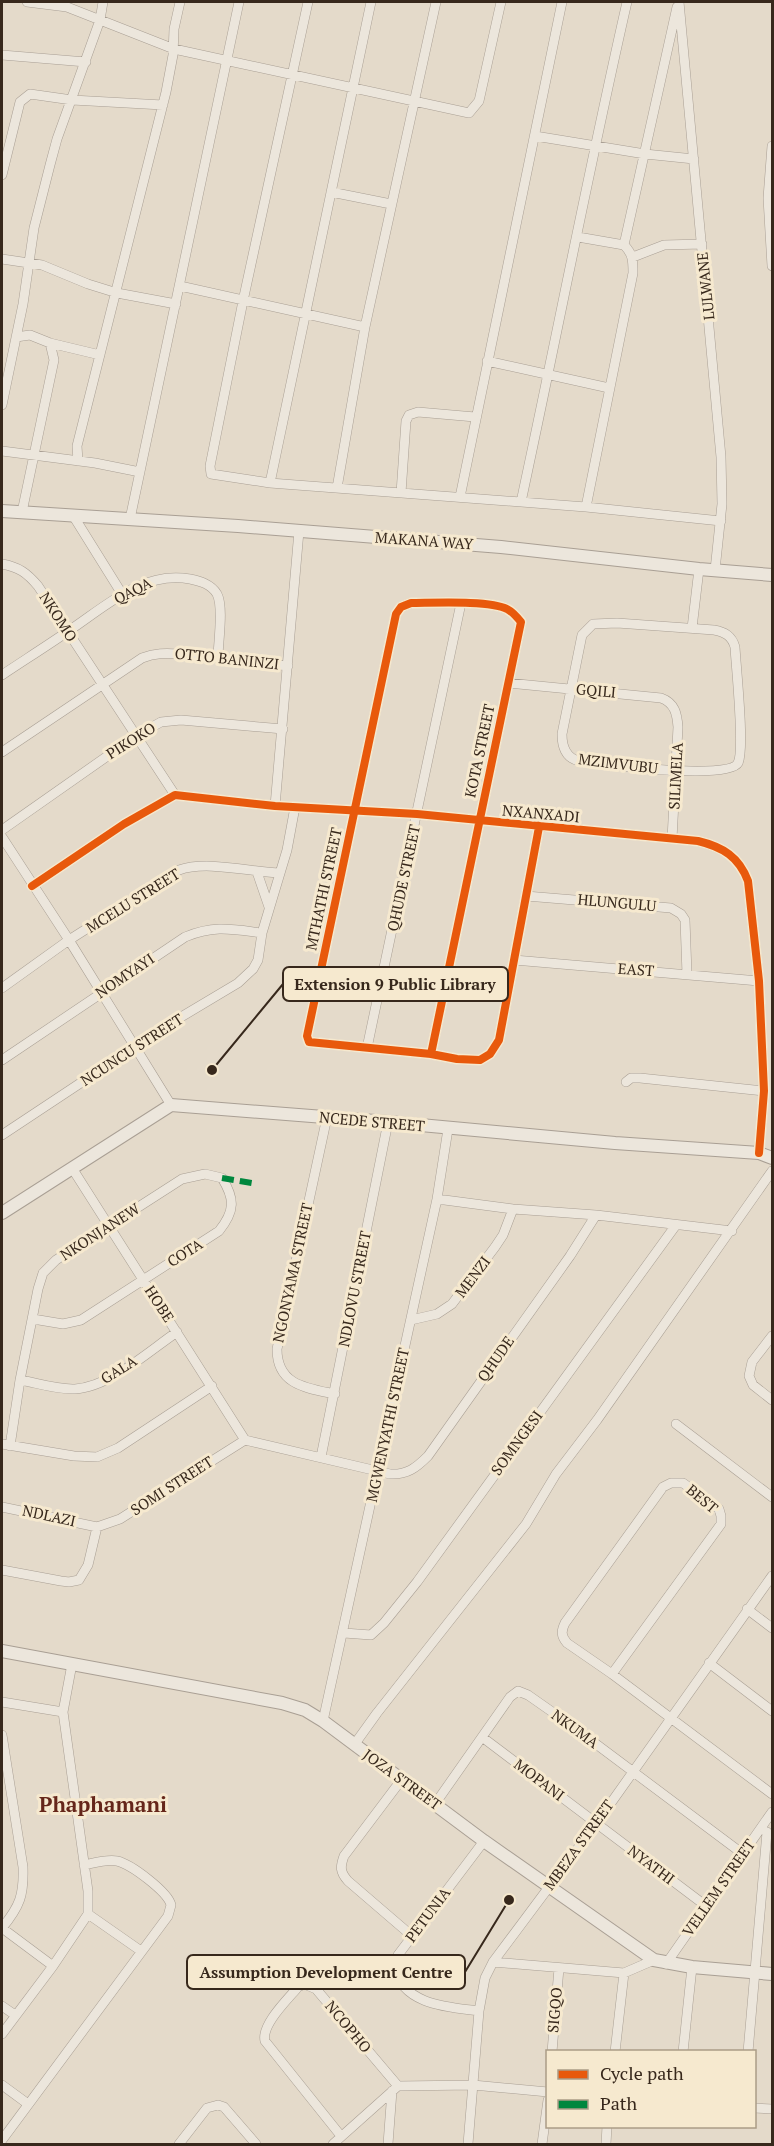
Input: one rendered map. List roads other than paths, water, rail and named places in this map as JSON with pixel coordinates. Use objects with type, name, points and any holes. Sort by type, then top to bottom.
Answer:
[{"type":"street","points":[[27,2],[67,7],[174,49],[469,113],[479,101],[501,2]]},
{"type":"street","points":[[2,405],[34,228],[57,139],[86,62],[104,2]]},
{"type":"street","points":[[78,461],[77,446],[163,105],[180,2]]},
{"type":"street","points":[[130,519],[240,2]]},
{"type":"street","points":[[308,2],[243,301],[210,470],[214,476],[270,483],[586,507],[721,521]]},
{"type":"street","points":[[270,483],[371,2]]},
{"type":"street","points":[[337,488],[365,327],[436,2]]},
{"type":"street","points":[[460,497],[562,2]]},
{"type":"street","points":[[521,502],[578,237],[594,147],[627,2]]},
{"type":"street","points":[[624,245],[679,2]]},
{"type":"street","name":"LULWANE","points":[[679,2],[723,488],[715,570]]},
{"type":"street","points":[[2,55],[86,62]]},
{"type":"street","points":[[2,175],[20,102],[30,94],[72,100],[163,105]]},
{"type":"street","points":[[2,129],[13,132]]},
{"type":"street","points":[[535,136],[594,147],[694,159]]},
{"type":"street","points":[[772,146],[768,198],[772,266]]},
{"type":"street","points":[[331,192],[391,204]]},
{"type":"street","points":[[578,237],[624,245],[633,257],[633,273],[586,507]]},
{"type":"street","points":[[633,257],[664,245],[702,244]]},
{"type":"street","points":[[2,259],[42,266],[117,293],[176,304]]},
{"type":"street","points":[[180,286],[365,327]]},
{"type":"street","points":[[16,337],[30,335],[50,343],[100,355]]},
{"type":"street","points":[[22,512],[54,360],[50,343]]},
{"type":"street","points":[[2,354],[12,357]]},
{"type":"street","points":[[487,361],[609,388]]},
{"type":"street","points":[[401,494],[406,421],[409,415],[418,411],[475,417]]},
{"type":"street","points":[[2,451],[140,472]]},
{"type":"street","name":"MAKANA WAY","points":[[2,511],[501,547],[772,575]]},
{"type":"street","points":[[74,517],[122,594]]},
{"type":"street","points":[[275,806],[299,531]]},
{"type":"street","name":"NKOMO","points":[[2,564],[17,567],[30,577],[175,795]]},
{"type":"street","points":[[692,628],[699,569]]},
{"type":"street","name":"QAQA","points":[[2,675],[122,594],[146,582],[163,577],[181,577],[203,582],[217,594],[220,602],[218,658]]},
{"type":"street","name":"KOTA STREET","points":[[396,614],[401,607],[411,603],[461,603],[502,607],[514,613],[521,622],[431,1054]]},
{"type":"street","name":"QHUDE STREET","points":[[367,1048],[461,603]]},
{"type":"street","name":"MTHATHI STREET","points":[[396,614],[307,1036],[309,1042],[431,1054],[457,1059],[480,1060],[490,1054],[499,1040],[539,827]]},
{"type":"street","name":"MZIMVUBU","points":[[617,623],[692,628],[724,633],[734,643],[740,754],[738,763],[728,770],[719,772],[677,771],[579,761],[571,758],[563,748],[562,741],[572,689],[578,645],[582,635],[593,624],[617,623]]},
{"type":"street","name":"OTTO BANINZI","points":[[103,685],[142,658],[157,653],[288,666]]},
{"type":"street","name":"GQILI","points":[[508,683],[661,698],[667,700],[676,712]]},
{"type":"street","points":[[2,752],[103,685]]},
{"type":"street","name":"SILIMELA","points":[[672,839],[677,771],[676,712]]},
{"type":"street","name":"PIKOKO","points":[[2,830],[136,736],[150,727],[169,720],[283,729]]},
{"type":"street","points":[[32,886],[124,824],[175,795]]},
{"type":"street","name":"NXANXADI","points":[[175,795],[275,806],[417,814],[672,839],[713,844],[728,852],[743,868],[748,881],[759,981],[764,1091],[759,1153]]},
{"type":"street","points":[[262,933],[280,873],[295,807]]},
{"type":"street","points":[[2,837],[102,992],[171,1105],[2,1213]]},
{"type":"street","name":"MCELU STREET","points":[[2,988],[69,940],[184,868],[202,866],[280,873]]},
{"type":"street","points":[[257,872],[269,907]]},
{"type":"street","name":"HLUNGULU","points":[[526,896],[671,908],[681,914],[685,920],[687,974]]},
{"type":"street","name":"NOMYAYI","points":[[2,1060],[185,937],[203,930],[231,929],[262,933]]},
{"type":"street","name":"NCUNCU STREET","points":[[2,1136],[135,1047],[238,983],[258,960],[262,933]]},
{"type":"street","name":"EAST","points":[[514,960],[759,981]]},
{"type":"street","points":[[626,1082],[630,1078],[640,1078],[764,1091]]},
{"type":"street","name":"NCEDE STREET","points":[[171,1105],[759,1153],[772,1158]]},
{"type":"street","name":"NGONYAMA STREET","points":[[327,1118],[277,1357],[281,1370],[293,1382],[309,1389],[334,1394]]},
{"type":"street","name":"NDLOVU STREET","points":[[321,1457],[388,1122]]},
{"type":"street","name":"MGWENYATHI STREET","points":[[323,1721],[437,1199],[448,1129]]},
{"type":"street","name":"HOBE","points":[[72,1168],[245,1440]]},
{"type":"street","points":[[354,1745],[376,1713],[526,1524],[556,1474],[732,1231],[772,1171]]},
{"type":"street","name":"NKONJANEW","points":[[6,1445],[40,1280],[48,1267],[182,1179],[205,1174],[222,1178]]},
{"type":"street","name":"COTA","points":[[33,1319],[53,1323],[72,1323],[93,1313],[210,1237],[231,1214],[232,1200],[229,1189],[222,1178]]},
{"type":"street","points":[[437,1199],[732,1231]]},
{"type":"street","name":"MENZI","points":[[411,1320],[437,1314],[452,1304],[499,1241],[513,1209]]},
{"type":"street","name":"QHUDE","points":[[378,1472],[401,1475],[410,1472],[428,1456],[570,1256],[596,1215]]},
{"type":"street","name":"SOMNGESI","points":[[344,1633],[371,1635],[384,1623],[424,1572],[676,1225]]},
{"type":"street","name":"GALA","points":[[20,1380],[72,1390],[99,1384],[177,1332]]},
{"type":"street","points":[[772,1336],[752,1362],[749,1376],[753,1385],[772,1400]]},
{"type":"street","points":[[6,1445],[74,1456],[97,1457],[118,1448],[212,1386]]},
{"type":"street","points":[[676,1424],[772,1497]]},
{"type":"street","points":[[245,1440],[378,1472]]},
{"type":"street","name":"SOMI STREET","points":[[97,1527],[120,1519],[245,1440]]},
{"type":"street","name":"BEST","points":[[612,1674],[721,1524],[722,1516],[719,1509],[683,1483],[671,1483],[663,1487],[562,1630],[562,1637],[772,1794]]},
{"type":"street","name":"NDLAZI","points":[[2,1507],[97,1527]]},
{"type":"street","points":[[2,1570],[69,1582],[79,1580],[88,1565],[97,1527]]},
{"type":"street","name":"MBEZA STREET","points":[[468,2145],[479,2011],[485,1978],[493,1962],[596,1824],[772,1576]]},
{"type":"street","points":[[747,1609],[772,1628]]},
{"type":"street","name":"JOZA STREET","points":[[2,1651],[282,1703],[305,1710],[548,1887],[660,1962],[772,1974]]},
{"type":"street","points":[[709,1663],[772,1712]]},
{"type":"street","points":[[2,2034],[53,1966],[88,1914],[90,1903],[63,1712],[72,1664]]},
{"type":"street","name":"NKUMA","points":[[435,1804],[510,1697],[514,1692],[521,1692],[633,1771],[743,1854]]},
{"type":"street","points":[[2,1702],[63,1712]]},
{"type":"street","points":[[2,1735],[23,1867],[20,1903],[2,1928],[53,1966]]},
{"type":"street","name":"MOPANI","points":[[482,1737],[596,1824]]},
{"type":"street","points":[[402,1779],[344,1856],[341,1873],[412,1936]]},
{"type":"street","name":"VELLEM STREET","points":[[660,1962],[706,1906],[743,1854],[766,1832],[772,1812]]},
{"type":"street","name":"NYATHI","points":[[596,1824],[706,1906]]},
{"type":"street","points":[[748,2050],[766,1832]]},
{"type":"street","name":"PETUNIA","points":[[479,2011],[427,2003],[400,1981],[394,1966],[398,1955],[484,1841]]},
{"type":"street","points":[[2,2140],[168,1916],[170,1900],[136,1871],[119,1861],[84,1865]]},
{"type":"street","points":[[88,1914],[141,1950]]},
{"type":"street","points":[[493,1962],[624,1973],[660,1962]]},
{"type":"street","points":[[683,2050],[692,1967]]},
{"type":"street","name":"SIGQO","points":[[552,2050],[559,1968]]},
{"type":"street","points":[[615,2050],[624,1973]]},
{"type":"street","name":"NCOPHO","points":[[341,2136],[265,2042],[263,2036],[266,2027],[298,1987],[304,1984],[316,1989],[395,2089]]},
{"type":"street","points":[[2,2006],[15,2015]]},
{"type":"street","points":[[2,2085],[28,2104]]},
{"type":"street","points":[[333,2145],[395,2089],[474,2085],[546,2092]]},
{"type":"street","points":[[388,2145],[395,2089]]},
{"type":"street","points":[[179,2145],[207,2108],[218,2104],[224,2107],[256,2145]]},
{"type":"street","points":[[756,2108],[772,2109]]},
{"type":"street","points":[[542,2145],[546,2115]]},
{"type":"street","points":[[606,2145],[607,2128]]},
{"type":"place","name":"Extension 9 Public Library","points":[[212,1070]]},
{"type":"place","name":"Assumption Development Centre","points":[[509,1900]]},
{"type":"district","name":"Phaphamani","points":[[103,1805]]}]
